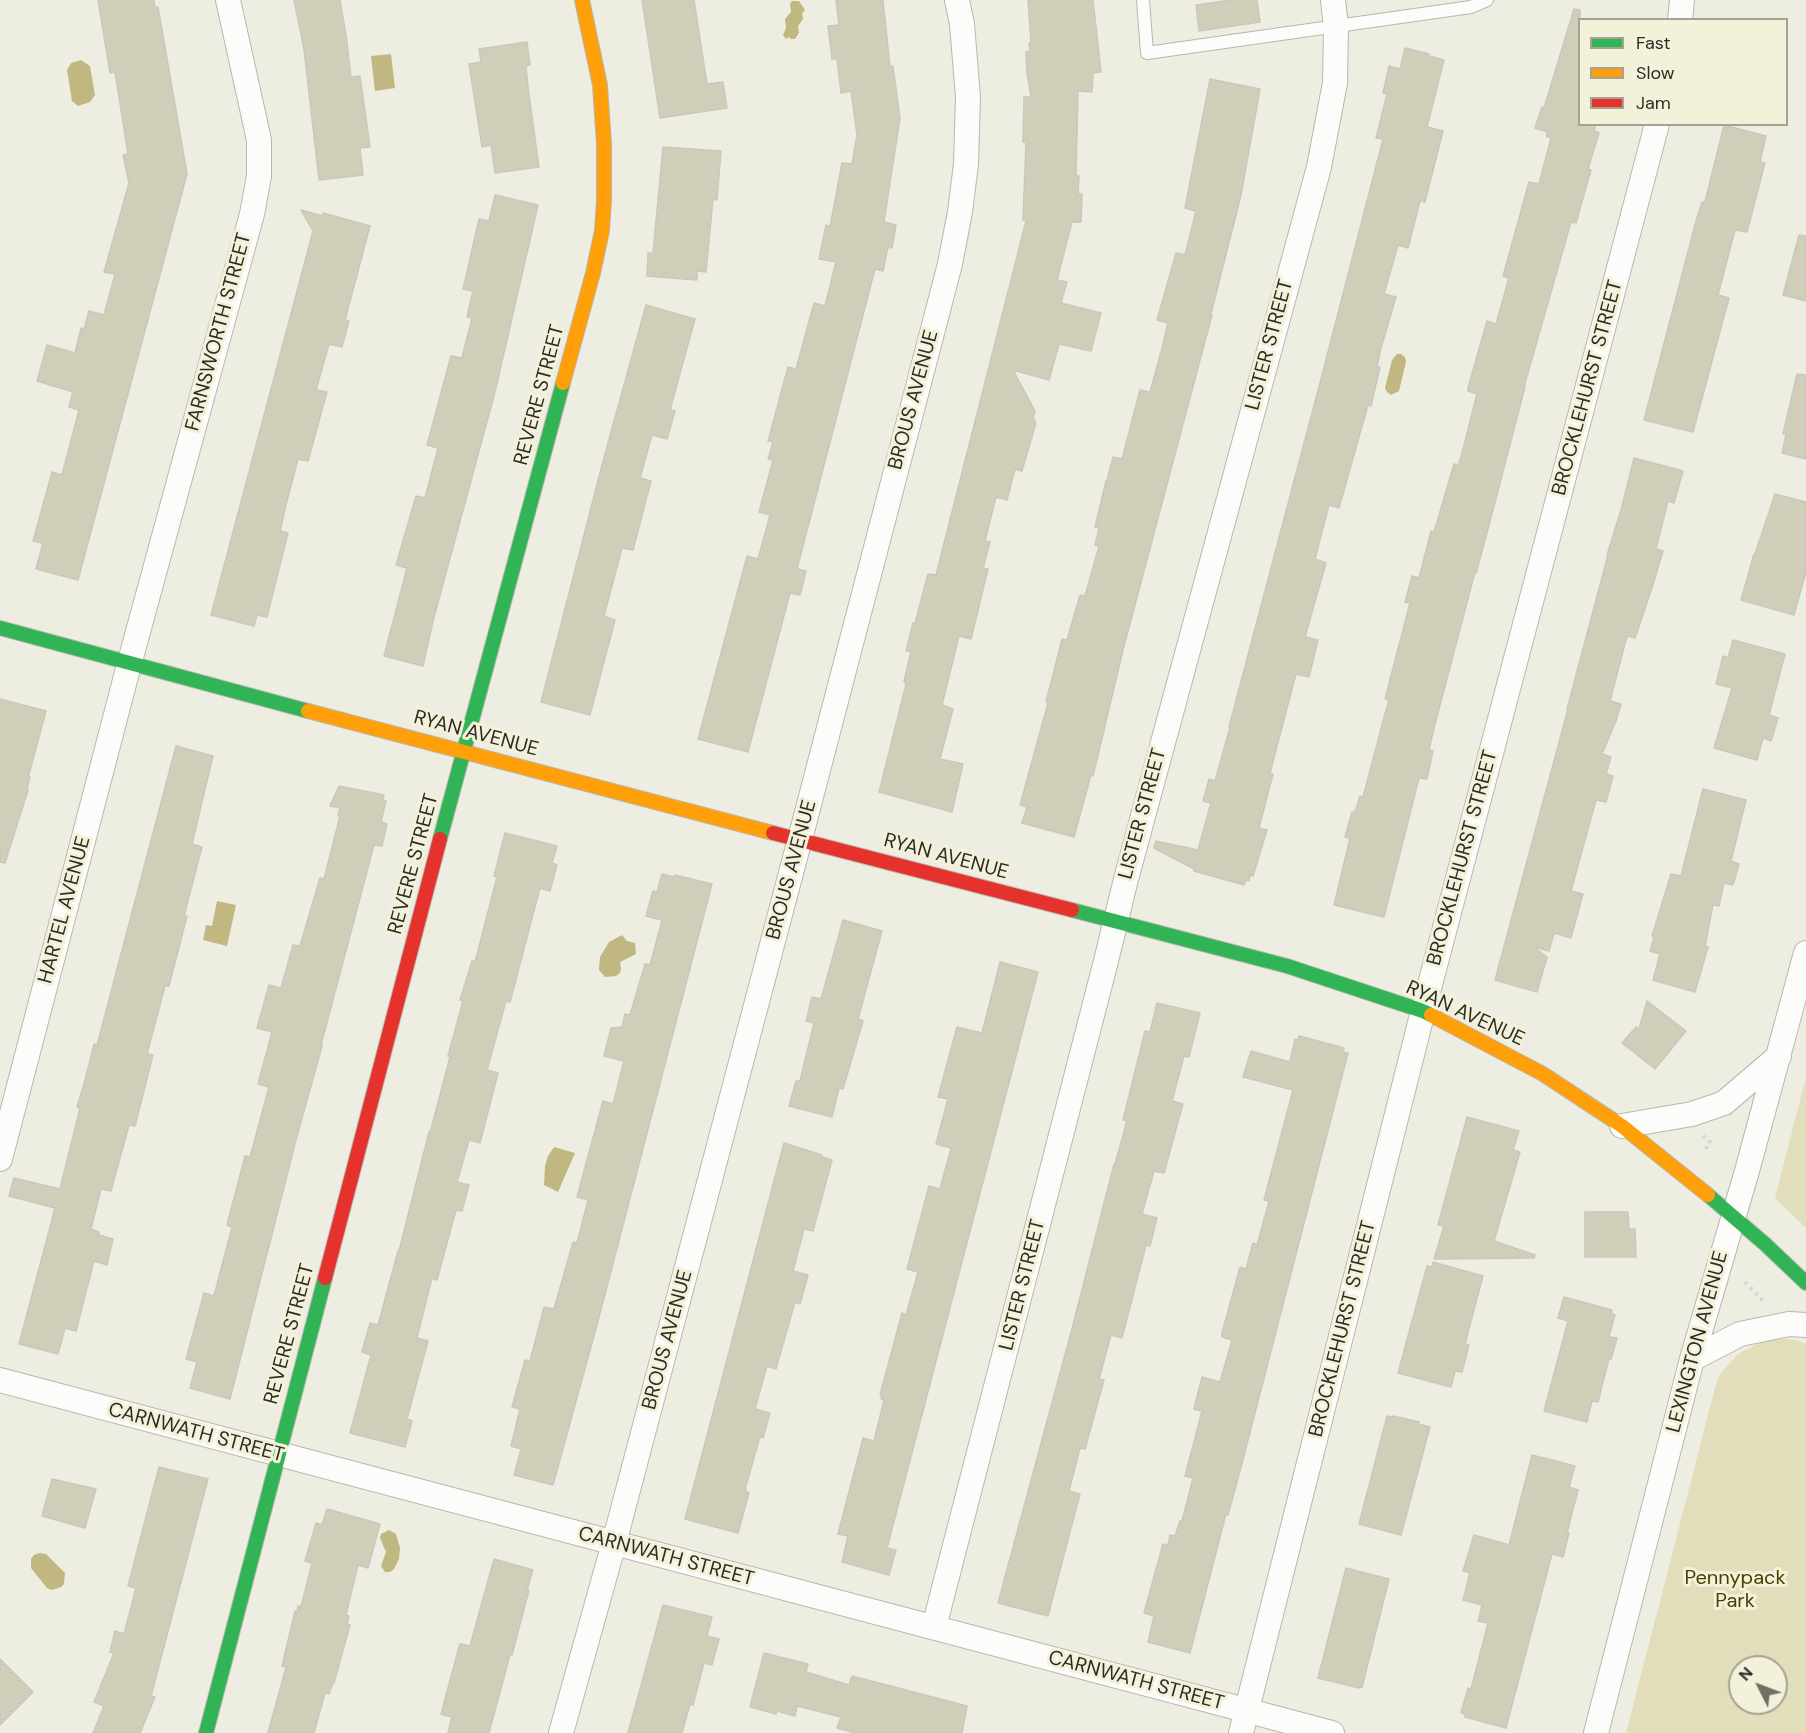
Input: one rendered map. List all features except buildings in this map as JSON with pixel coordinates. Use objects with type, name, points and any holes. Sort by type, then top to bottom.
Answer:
[{"type":"street","name":"FARNSWORTH STREET","points":[[130,661],[252,214],[259,176],[259,140],[228,0]]},
{"type":"street","name":"REVERE STREET","points":[[206,1733],[464,752],[593,273],[602,231],[604,144],[600,85],[582,0]]},
{"type":"street","name":"BROUS AVENUE","points":[[561,1733],[614,1543],[950,264],[966,164],[968,97],[962,24],[957,0]]},
{"type":"street","name":"LISTER STREET","points":[[934,1627],[1129,868],[1319,167],[1335,83],[1336,26],[1333,0]]},
{"type":"street","points":[[1680,18],[1682,0]]},
{"type":"street","name":"BROCKLEHURST STREET","points":[[1244,1722],[1423,1011],[1656,126]]},
{"type":"street","name":"RYAN AVENUE","points":[[0,628],[464,752],[1287,966],[1423,1011],[1543,1074],[1622,1126],[1734,1216],[1806,1283]]},
{"type":"street","name":"HARTEL AVENUE","points":[[0,1160],[130,661]]},
{"type":"street","name":"LEXINGTON AVENUE","points":[[1596,1733],[1692,1359],[1779,1056],[1806,953]]},
{"type":"street","points":[[1622,1126],[1692,1114],[1724,1103],[1779,1056]]},
{"type":"street","points":[[1692,1359],[1740,1334],[1789,1324],[1806,1325]]},
{"type":"street","name":"CARNWATH STREET","points":[[0,1380],[934,1627],[1244,1722],[1332,1733]]},
{"type":"lane","points":[[1143,0],[1147,52],[1471,7],[1487,0]]},
{"type":"path","points":[[1706,1149],[1709,1141]]},
{"type":"path","points":[[1745,1282],[1767,1305]]},
{"type":"path","points":[[1751,1288],[1752,1282]]},
{"type":"green space","points":[[1806,1077],[1806,1228],[1775,1198]]},
{"type":"green space","name":"Pennypack Park","points":[[1782,1339],[1796,1340],[1806,1344],[1806,1733],[1626,1733],[1716,1384],[1721,1373],[1738,1354],[1763,1341]]},
{"type":"shaded area","points":[[792,1],[799,1],[805,10],[798,26],[799,33],[795,39],[789,37],[786,39],[783,35],[786,28],[785,19],[791,12]]},
{"type":"shaded area","points":[[391,54],[395,88],[375,91],[371,56]]},
{"type":"shaded area","points":[[81,60],[90,66],[95,95],[90,102],[78,106],[72,101],[67,70],[71,63]]},
{"type":"shaded area","points":[[1397,354],[1405,357],[1406,362],[1399,391],[1391,395],[1385,388],[1392,360]]},
{"type":"shaded area","points":[[217,901],[236,905],[227,946],[203,940],[206,925],[212,926]]},
{"type":"shaded area","points":[[622,935],[627,941],[635,943],[636,954],[620,962],[620,973],[616,976],[605,977],[599,970],[600,957],[609,942]]},
{"type":"shaded area","points":[[554,1147],[575,1153],[558,1192],[544,1185],[545,1166]]},
{"type":"shaded area","points":[[389,1530],[396,1534],[400,1548],[399,1559],[394,1569],[385,1572],[381,1566],[386,1552],[380,1538],[381,1534]]},
{"type":"shaded area","points":[[39,1553],[46,1554],[65,1573],[64,1584],[61,1587],[52,1590],[47,1588],[31,1568],[31,1559]]},
{"type":"traffic: fast","points":[[440,839],[563,383]]},
{"type":"traffic: fast","points":[[0,628],[308,711]]},
{"type":"traffic: fast","points":[[1072,910],[1287,966],[1431,1015]]},
{"type":"traffic: fast","points":[[1708,1195],[1806,1283]]},
{"type":"traffic: fast","points":[[206,1733],[325,1278]]},
{"type":"traffic: slow","points":[[563,383],[593,273],[602,231],[604,200],[604,144],[600,85],[582,0]]},
{"type":"traffic: slow","points":[[308,711],[773,833]]},
{"type":"traffic: slow","points":[[1431,1015],[1543,1074],[1622,1126],[1708,1195]]},
{"type":"traffic: jam","points":[[773,833],[1072,910]]},
{"type":"traffic: jam","points":[[325,1278],[440,839]]}]
